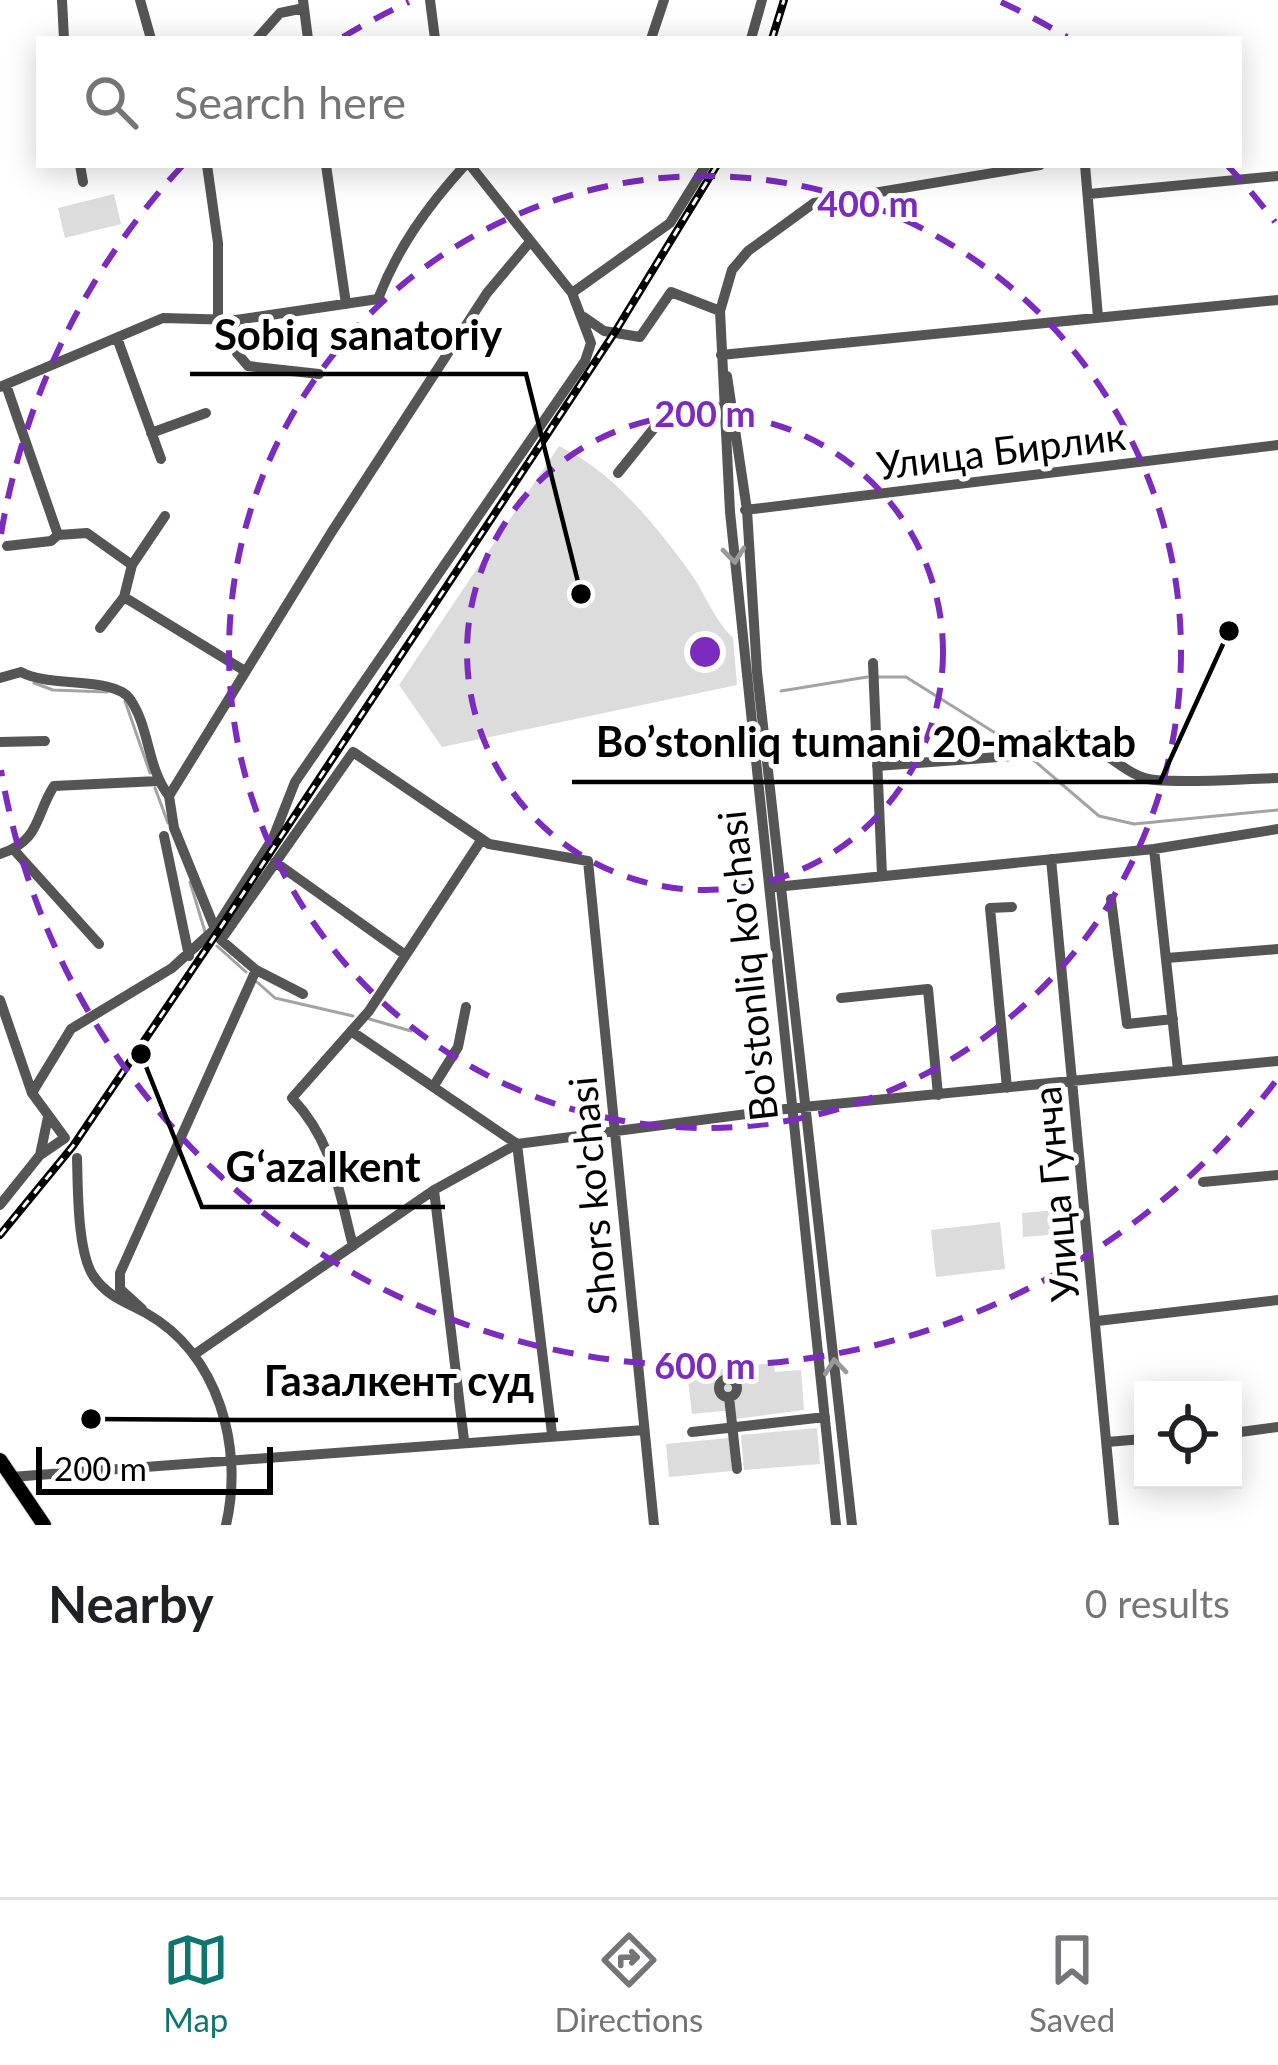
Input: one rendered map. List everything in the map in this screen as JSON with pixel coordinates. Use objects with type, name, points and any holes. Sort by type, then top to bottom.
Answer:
[{"type":"main road","points":[[0,1460],[44,1525]]},
{"type":"street","points":[[62,0],[64,36]]},
{"type":"street","points":[[140,0],[150,36]]},
{"type":"street","points":[[430,0],[435,36]]},
{"type":"street","points":[[652,36],[664,0]]},
{"type":"street","points":[[752,36],[762,0]]},
{"type":"street","points":[[260,36],[280,13],[304,4],[308,36]]},
{"type":"street","points":[[81,168],[83,182]]},
{"type":"street","points":[[207,168],[218,243],[218,316]]},
{"type":"street","points":[[326,168],[346,304]]},
{"type":"street","points":[[58,535],[3,386],[164,318],[236,320],[378,299],[394,258],[427,207],[464,168]]},
{"type":"street","points":[[32,1093],[71,1029],[189,956],[215,929],[273,838],[295,782],[585,361],[591,344],[572,293],[469,168]]},
{"type":"street","points":[[572,293],[670,223],[704,168]]},
{"type":"street","points":[[1022,168],[814,203],[748,251],[732,271],[720,310],[722,355],[1278,300]]},
{"type":"street","points":[[1085,168],[1098,317]]},
{"type":"street","points":[[1209,168],[1211,182]]},
{"type":"street","points":[[1089,194],[1278,176]]},
{"type":"street","points":[[170,796],[488,293],[530,243]]},
{"type":"street","points":[[584,317],[604,331],[640,337],[671,292],[720,310]]},
{"type":"street","points":[[236,320],[237,353],[248,367],[319,374]]},
{"type":"street","points":[[117,338],[161,459]]},
{"type":"street","name":"Bo'stonliq ko'chasi","points":[[722,355],[730,512],[852,1525]]},
{"type":"street","name":"Bo'stonliq ko'chasi","points":[[722,355],[734,405],[747,510],[774,887]]},
{"type":"street","points":[[618,472],[663,417],[722,407]]},
{"type":"street","points":[[151,433],[206,413]]},
{"type":"street","name":"Улица Бирлик","points":[[730,512],[1278,445]]},
{"type":"street","points":[[100,628],[124,597],[132,566],[165,516]]},
{"type":"street","points":[[7,546],[87,533],[132,566]]},
{"type":"street","points":[[124,597],[245,671]]},
{"type":"street","points":[[873,665],[882,875]]},
{"type":"street","points":[[0,678],[21,672],[41,683],[122,692],[132,703],[158,781],[170,796],[174,828],[215,929]]},
{"type":"street","points":[[877,766],[1012,756],[1028,742],[1087,738],[1148,780],[1278,778]]},
{"type":"street","points":[[0,742],[45,741]]},
{"type":"street","points":[[303,994],[256,970],[221,940],[353,752],[482,839],[351,1030],[292,1099],[318,1126],[327,1145],[353,1246]]},
{"type":"street","points":[[0,854],[14,850],[40,825],[54,786],[158,781]]},
{"type":"street","points":[[774,887],[1154,849],[1278,829]]},
{"type":"street","points":[[164,836],[189,956]]},
{"type":"street","name":"Shors ko'chasi","points":[[482,839],[588,861],[654,1525]]},
{"type":"street","points":[[1154,849],[1178,1070]]},
{"type":"street","points":[[14,850],[99,944]]},
{"type":"street","name":"Улица Гунча","points":[[1051,859],[1114,1525]]},
{"type":"street","points":[[275,862],[404,954]]},
{"type":"street","points":[[1112,899],[1127,1024],[1173,1019]]},
{"type":"street","points":[[1007,1088],[990,908],[1012,907]]},
{"type":"street","points":[[1167,958],[1278,949]]},
{"type":"street","points":[[226,1525],[233,1459],[218,1398],[195,1354],[119,1288],[120,1274],[256,970]]},
{"type":"street","points":[[841,998],[928,988],[938,1095]]},
{"type":"street","points":[[0,1000],[32,1093],[65,1138],[40,1155],[0,1205]]},
{"type":"street","points":[[435,1084],[458,1047],[466,1007]]},
{"type":"street","points":[[351,1030],[517,1144],[552,1435]]},
{"type":"street","points":[[195,1354],[434,1190],[517,1144],[799,1107],[1278,1061]]},
{"type":"street","name":"Bo'stonliq ko'chasi","points":[[799,1107],[836,1525]]},
{"type":"street","points":[[40,1155],[48,1117]]},
{"type":"street","points":[[77,1158],[80,1214],[92,1274],[125,1307],[144,1311]]},
{"type":"street","points":[[1203,1182],[1278,1174]]},
{"type":"street","points":[[434,1190],[464,1440]]},
{"type":"street","points":[[1097,1321],[1278,1300]]},
{"type":"street","points":[[729,1397],[737,1469]]},
{"type":"street","points":[[692,1432],[840,1415]]},
{"type":"street","points":[[1242,1432],[1278,1427]]},
{"type":"street","points":[[11,1477],[644,1430]]},
{"type":"street","points":[[1107,1442],[1134,1440]]},
{"type":"shaded area","points":[[114,194],[121,224],[65,238],[58,208]]},
{"type":"shaded area","points":[[559,446],[614,483],[687,568],[733,638],[737,685],[442,747],[399,685]]},
{"type":"shaded area","points":[[1069,1209],[1071,1233],[1023,1237],[1022,1213]]},
{"type":"shaded area","points":[[1000,1222],[1005,1269],[936,1277],[931,1230]]},
{"type":"shaded area","points":[[773,1363],[775,1372],[801,1370],[804,1410],[735,1419],[732,1410],[692,1414],[687,1373]]},
{"type":"shaded area","points":[[817,1428],[820,1464],[744,1470],[741,1435]]},
{"type":"shaded area","points":[[729,1438],[732,1471],[669,1477],[666,1444]]},
{"type":"waterway","points":[[781,691],[867,677]]},
{"type":"waterway","points":[[877,677],[906,677],[1016,746]]},
{"type":"waterway","points":[[34,683],[53,690],[107,692]]},
{"type":"waterway","points":[[125,701],[150,773]]},
{"type":"waterway","points":[[1023,751],[1099,816],[1134,824],[1278,810]]},
{"type":"waterway","points":[[155,788],[168,823]]},
{"type":"waterway","points":[[190,882],[206,935]]},
{"type":"waterway","points":[[217,946],[246,972]]},
{"type":"waterway","points":[[257,982],[275,998],[353,1016]]},
{"type":"waterway","points":[[366,1018],[411,1031]]},
{"type":"railway","points":[[773,36],[784,0]]},
{"type":"railway","points":[[0,1235],[73,1146],[217,933],[615,332],[715,168]]},
{"type":"place","name":"Sobiq sanatoriy","points":[[581,594]]},
{"type":"place","name":"Bo’stonliq tumani 20-maktab","points":[[1229,631]]},
{"type":"place","name":"Gʻazalkent","points":[[141,1054]]},
{"type":"place","name":"Газалкент суд","points":[[91,1419]]}]
